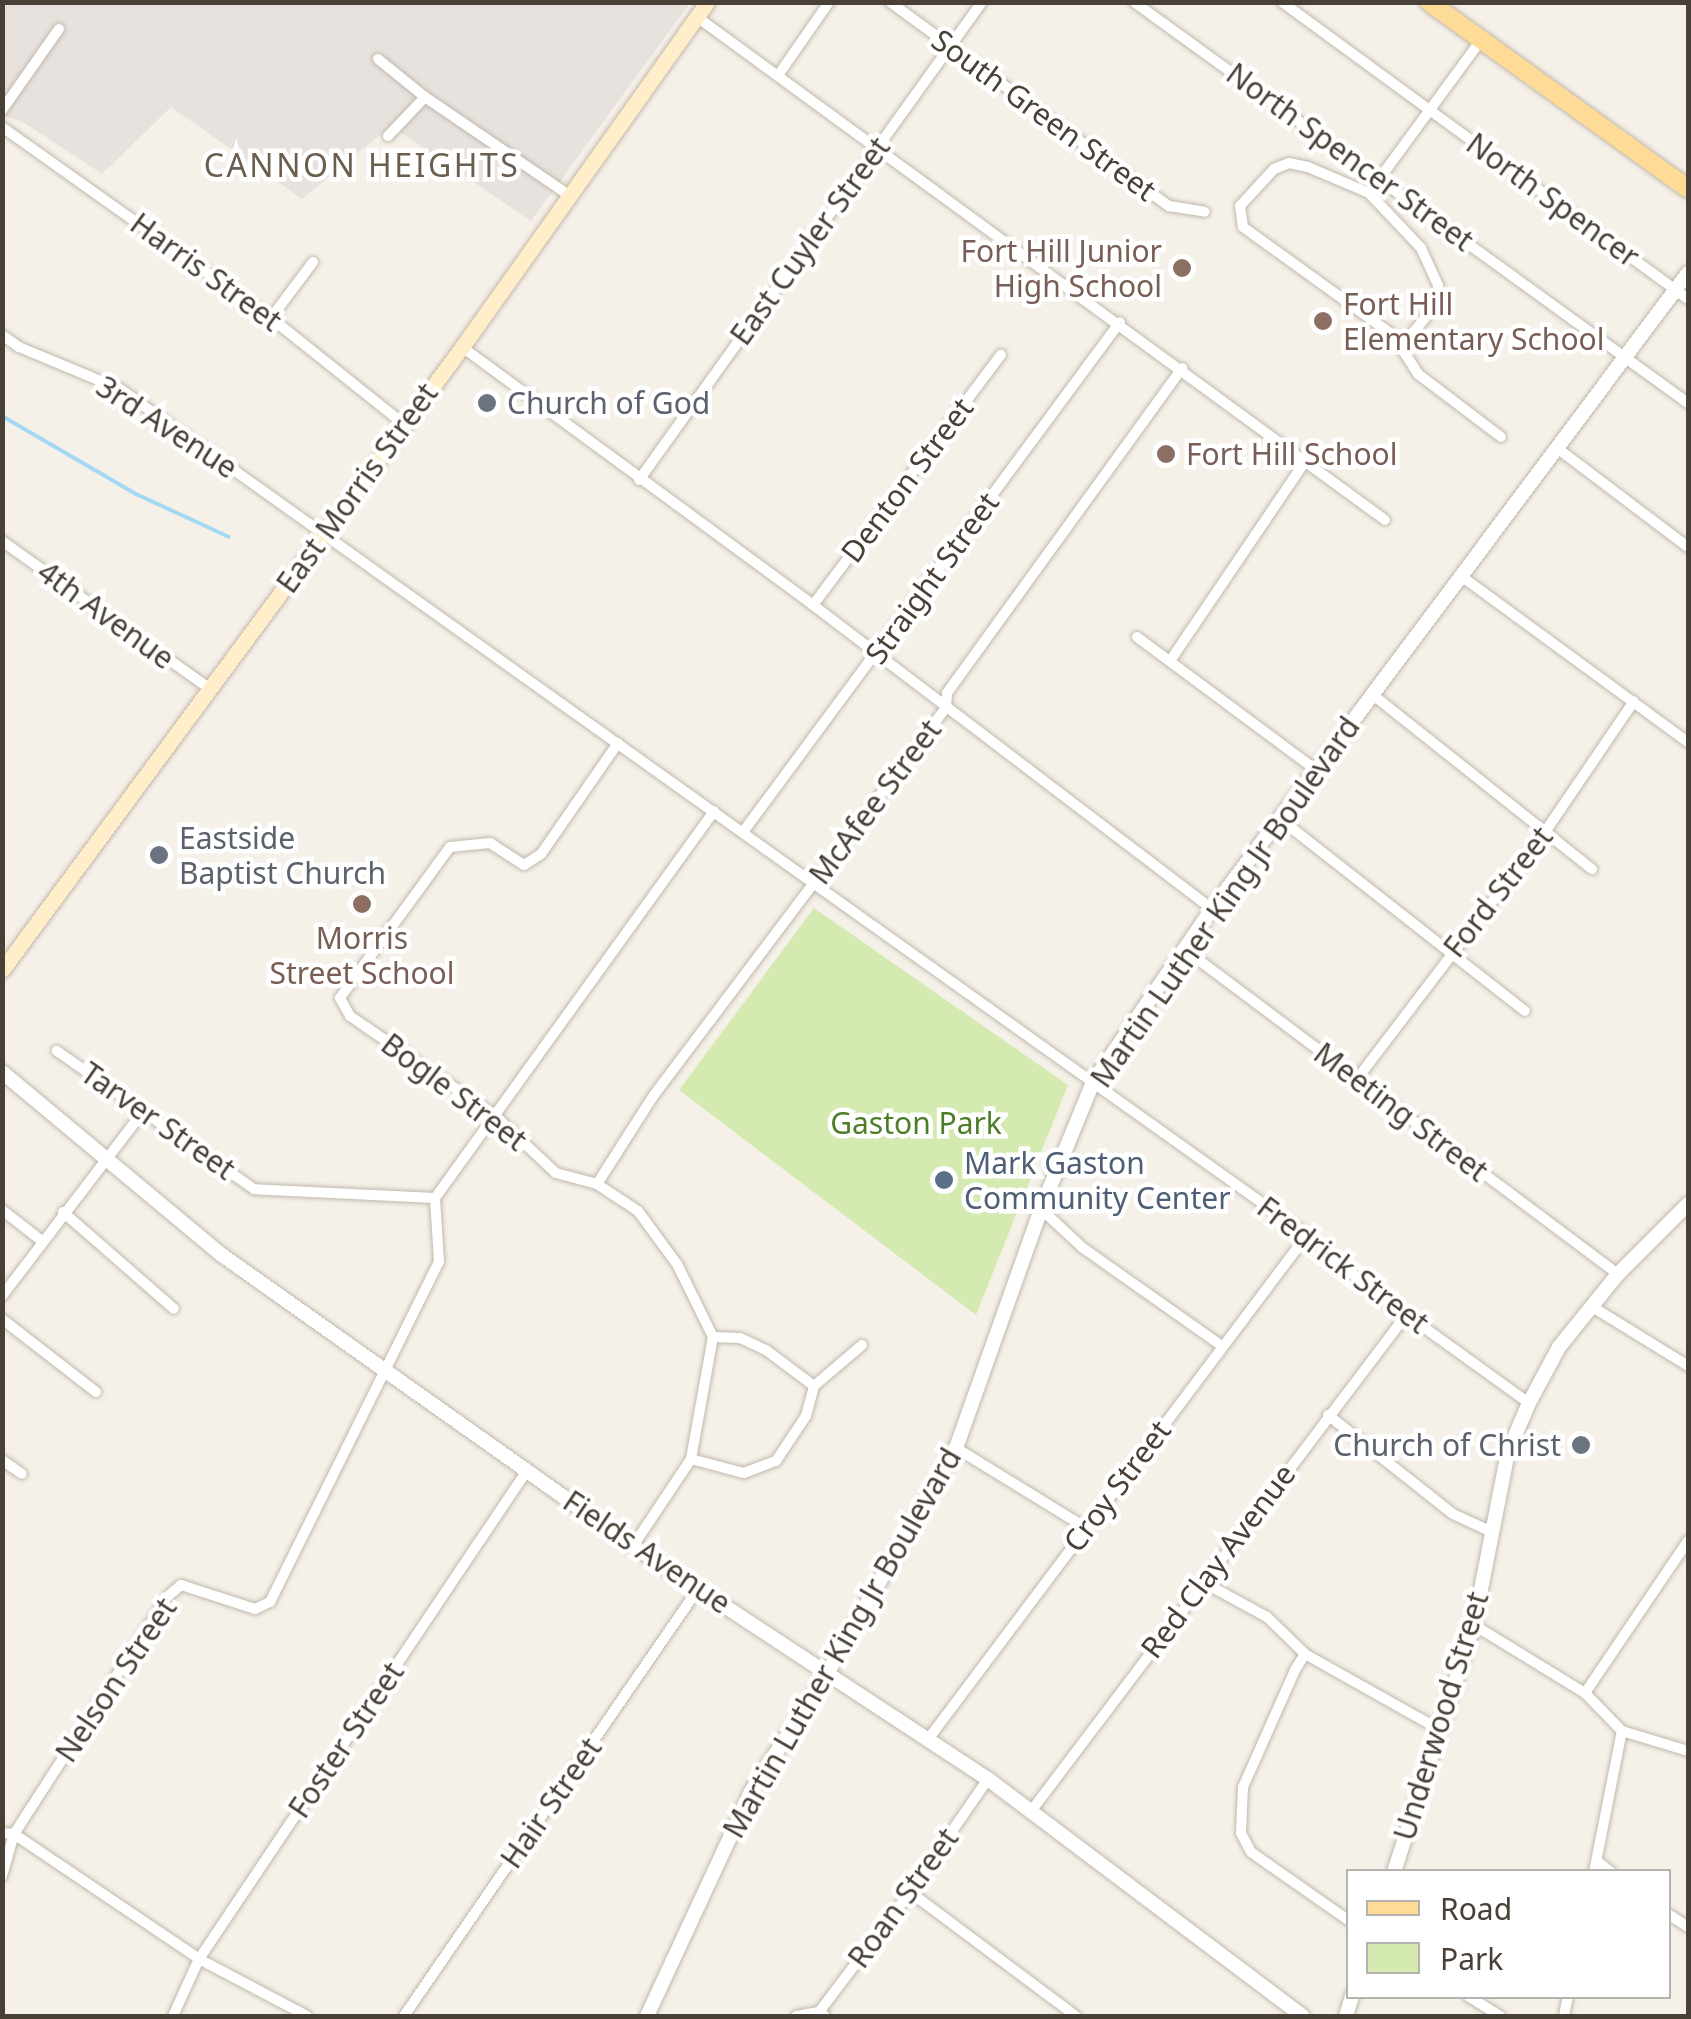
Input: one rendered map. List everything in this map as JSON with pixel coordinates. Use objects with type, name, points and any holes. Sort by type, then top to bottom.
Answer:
[{"type":"main road","name":"East Morris Street","points":[[2,970],[462,346],[707,2]]},
{"type":"main road","points":[[1430,2],[1688,189]]},
{"type":"street","points":[[780,74],[829,2]]},
{"type":"street","name":"South Green Street","points":[[890,2],[1169,206],[1205,212]]},
{"type":"street","name":"East Cuyler Street","points":[[639,480],[982,2]]},
{"type":"street","name":"North Spencer Street","points":[[1134,2],[1381,177],[1688,403]]},
{"type":"street","name":"North Spencer","points":[[1282,2],[1682,294]]},
{"type":"street","points":[[697,17],[1120,322],[1385,520]]},
{"type":"street","points":[[2,110],[59,29]]},
{"type":"street","points":[[1369,193],[1481,40]]},
{"type":"street","points":[[378,58],[425,97],[570,196]]},
{"type":"street","points":[[388,136],[425,97]]},
{"type":"street","name":"Harris Street","points":[[2,127],[271,318],[404,424]]},
{"type":"street","points":[[1403,345],[1433,312],[1438,286],[1421,248],[1369,193],[1308,166],[1288,164],[1274,169],[1240,206],[1243,227],[1403,345],[1418,374],[1501,438]]},
{"type":"street","points":[[271,318],[313,262]]},
{"type":"street","name":"Martin Luther King Jr Boulevard","points":[[647,2016],[751,1792],[828,1672],[956,1448],[1041,1210],[1093,1082],[1212,909],[1625,358],[1682,294],[1688,273]]},
{"type":"street","name":"Straight Street","points":[[742,832],[1120,322]]},
{"type":"street","name":"3rd Avenue","points":[[2,335],[19,347],[120,389],[618,742]]},
{"type":"street","points":[[462,346],[639,480],[814,605],[1212,909]]},
{"type":"street","name":"Denton Street","points":[[814,605],[1001,355]]},
{"type":"street","name":"McAfee Street","points":[[597,1184],[654,1094],[946,708],[947,693],[1182,368]]},
{"type":"street","points":[[1557,448],[1688,547]]},
{"type":"street","points":[[1170,662],[1306,460]]},
{"type":"street","name":"4th Avenue","points":[[2,540],[210,688]]},
{"type":"street","points":[[1462,576],[1688,742]]},
{"type":"street","points":[[1137,637],[1316,770]]},
{"type":"street","points":[[1372,695],[1592,869]]},
{"type":"street","name":"Ford Street","points":[[1357,1079],[1545,832],[1634,702]]},
{"type":"street","name":"Fredrick Street","points":[[618,742],[1306,1235],[1529,1403]]},
{"type":"street","name":"Bogle Street","points":[[618,742],[541,854],[524,865],[490,844],[450,846],[340,998],[350,1016],[494,1115],[556,1173],[597,1184],[638,1210],[677,1264],[713,1337]]},
{"type":"street","points":[[385,1368],[439,1262],[436,1198],[714,810]]},
{"type":"street","points":[[1280,819],[1526,1010]]},
{"type":"street","name":"Meeting Street","points":[[1184,949],[1618,1274]]},
{"type":"street","name":"Tarver Street","points":[[57,1051],[254,1189],[436,1198]]},
{"type":"street","name":"Fields Avenue","points":[[2,1072],[219,1253],[528,1468],[633,1546],[988,1779],[1302,2016]]},
{"type":"street","points":[[2,1296],[144,1110]]},
{"type":"street","name":"Underwood Street","points":[[1395,1869],[1474,1625],[1508,1452],[1529,1403],[1558,1348],[1591,1306],[1688,1204]]},
{"type":"street","points":[[2,1210],[42,1241]]},
{"type":"street","points":[[1041,1210],[1083,1248],[1222,1346]]},
{"type":"street","points":[[63,1212],[174,1309]]},
{"type":"street","name":"Croy Street","points":[[928,1738],[1306,1235]]},
{"type":"street","points":[[1591,1306],[1688,1366]]},
{"type":"street","name":"Red Clay Avenue","points":[[1032,1810],[1407,1314]]},
{"type":"street","points":[[2,1320],[96,1392]]},
{"type":"street","points":[[633,1546],[690,1460],[713,1337],[740,1338],[766,1350],[814,1386]]},
{"type":"street","points":[[690,1460],[744,1473],[776,1461],[806,1416],[814,1386],[862,1345]]},
{"type":"street","name":"Nelson Street","points":[[2,1876],[8,1833],[168,1596],[181,1586],[255,1609],[270,1602],[385,1368]]},
{"type":"street","points":[[1328,1415],[1453,1514],[1490,1530]]},
{"type":"street","points":[[956,1448],[1086,1528]]},
{"type":"street","points":[[2,1460],[22,1474]]},
{"type":"street","name":"Foster Street","points":[[173,2016],[198,1959],[528,1468]]},
{"type":"street","points":[[1586,1693],[1688,1541]]},
{"type":"street","points":[[1202,1582],[1267,1616],[1305,1654],[1442,1731]]},
{"type":"street","name":"Hair Street","points":[[404,2016],[698,1589]]},
{"type":"street","points":[[1474,1625],[1586,1693],[1622,1731],[1688,1751]]},
{"type":"street","points":[[1305,1654],[1243,1786],[1241,1833],[1251,1852],[1346,1919]]},
{"type":"street","points":[[1596,1866],[1622,1731]]},
{"type":"street","name":"Roan Street","points":[[820,2015],[988,1779]]},
{"type":"street","points":[[8,1833],[198,1959],[308,2016]]},
{"type":"street","points":[[910,1892],[1076,2016]]},
{"type":"street","points":[[1473,1999],[1500,2016]]},
{"type":"street","points":[[796,2016],[820,2015]]},
{"type":"shaded area","points":[[2,3],[690,3],[531,221],[391,126],[302,199],[171,107],[102,174],[23,122],[3,116]]},
{"type":"green space","name":"Gaston Park","points":[[814,908],[1068,1085],[976,1315],[679,1090]]},
{"type":"waterway","points":[[2,416],[136,494],[229,537]]},
{"type":"place","name":"Fort Hill Junior High School","points":[[1182,268]]},
{"type":"place","name":"Fort Hill Elementary School","points":[[1323,321]]},
{"type":"place","name":"Church of God","points":[[487,403]]},
{"type":"place","name":"Fort Hill School","points":[[1166,454]]},
{"type":"place","name":"Eastside Baptist Church","points":[[159,855]]},
{"type":"place","name":"Morris Street School","points":[[362,904]]},
{"type":"place","name":"Mark Gaston Community Center","points":[[944,1180]]},
{"type":"place","name":"Church of Christ","points":[[1581,1445]]},
{"type":"district","name":"CANNON HEIGHTS","points":[[362,165]]}]
